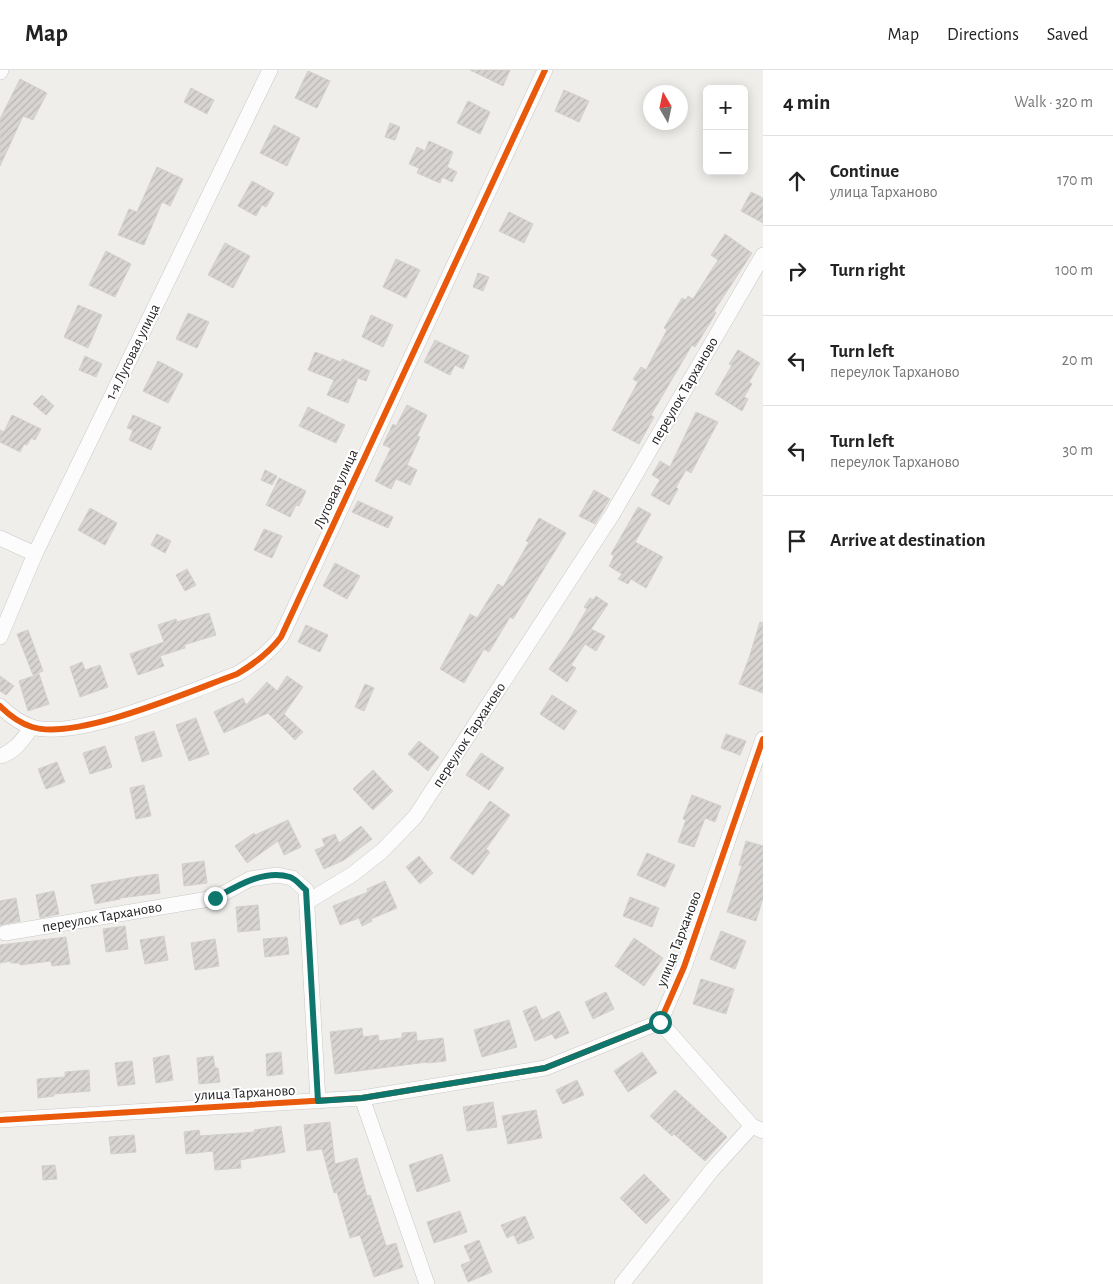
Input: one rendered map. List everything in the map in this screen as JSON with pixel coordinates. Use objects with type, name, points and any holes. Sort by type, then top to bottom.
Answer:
[{"type":"street","name":"1-я Луговая улица","points":[[0,637],[35,554],[270,70]]},
{"type":"street","name":"Луговая улица","points":[[0,706],[10,716],[32,727],[55,730],[86,725],[119,717],[237,674],[250,667],[272,649],[289,618],[544,70]]},
{"type":"street","name":"переулок Тарханово","points":[[306,902],[353,874],[382,851],[415,817],[612,514],[763,255]]},
{"type":"street","points":[[0,538],[35,554]]},
{"type":"street","points":[[0,756],[8,754],[16,747],[32,727]]},
{"type":"street","name":"улица Тарханово","points":[[0,1120],[362,1098],[545,1068],[660,1022],[684,967],[763,739]]},
{"type":"street","name":"переулок Тарханово","points":[[5,933],[215,898],[250,879],[277,875],[292,878],[306,890],[306,902]]},
{"type":"street","points":[[306,902],[318,1101]]},
{"type":"street","points":[[622,1284],[712,1170],[757,1129],[660,1022]]},
{"type":"street","points":[[362,1098],[427,1284]]},
{"type":"building","points":[[470,70],[510,70],[503,86]]},
{"type":"building","points":[[308,71],[330,81],[317,108],[295,98]]},
{"type":"building","points":[[20,79],[47,93],[33,120],[23,116],[0,166],[0,119]]},
{"type":"building","points":[[191,88],[214,100],[207,114],[184,102]]},
{"type":"building","points":[[564,90],[589,101],[579,122],[555,111]]},
{"type":"building","points":[[468,101],[490,112],[480,134],[457,123]]},
{"type":"building","points":[[390,123],[400,127],[395,140],[385,137]]},
{"type":"building","points":[[274,125],[300,138],[287,166],[260,153]]},
{"type":"building","points":[[429,141],[453,152],[447,167],[457,172],[452,182],[442,177],[440,183],[417,173],[419,168],[409,164],[417,147],[425,151]]},
{"type":"building","points":[[157,167],[183,179],[170,206],[162,202],[144,245],[118,235],[129,209],[137,212]]},
{"type":"building","points":[[252,181],[274,193],[266,207],[262,205],[256,216],[238,206]]},
{"type":"building","points":[[751,192],[763,198],[763,223],[741,211]]},
{"type":"building","points":[[509,212],[533,224],[524,243],[499,231]]},
{"type":"building","points":[[725,234],[752,253],[714,311],[716,313],[695,347],[692,345],[651,415],[654,417],[639,444],[612,430],[638,382],[633,379],[641,367],[646,370],[667,330],[664,328],[682,298],[686,300],[688,296],[693,299],[718,260],[711,255]]},
{"type":"building","points":[[225,243],[250,256],[233,288],[208,275]]},
{"type":"building","points":[[106,251],[131,264],[115,297],[89,285]]},
{"type":"building","points":[[396,259],[420,270],[406,298],[383,287]]},
{"type":"building","points":[[478,273],[489,277],[483,291],[473,287]]},
{"type":"building","points":[[78,305],[102,315],[88,348],[64,337]]},
{"type":"building","points":[[188,313],[209,322],[197,348],[176,339]]},
{"type":"building","points":[[371,315],[393,325],[383,347],[362,337]]},
{"type":"building","points":[[435,340],[469,356],[463,369],[455,365],[450,375],[424,362]]},
{"type":"building","points":[[738,350],[760,363],[749,382],[752,384],[744,397],[748,399],[742,411],[715,394],[732,365],[729,364]]},
{"type":"building","points":[[315,352],[341,362],[342,359],[370,371],[366,381],[358,378],[348,403],[327,395],[334,380],[308,370]]},
{"type":"building","points":[[85,356],[102,364],[96,377],[79,370]]},
{"type":"building","points":[[158,361],[183,374],[168,403],[143,391]]},
{"type":"building","points":[[42,395],[54,406],[46,415],[33,404]]},
{"type":"building","points":[[407,405],[427,415],[417,436],[420,437],[407,465],[417,470],[410,485],[396,479],[391,489],[375,481],[391,448],[383,445],[393,424],[396,426]]},
{"type":"building","points":[[308,407],[345,425],[336,443],[299,426]]},
{"type":"building","points":[[696,412],[718,422],[691,473],[686,470],[676,487],[678,489],[669,505],[651,495],[660,480],[652,475],[660,461],[670,467]]},
{"type":"building","points":[[12,415],[41,429],[35,440],[31,438],[27,445],[24,444],[20,452],[0,442],[0,430],[4,432]]},
{"type":"building","points":[[133,415],[161,427],[151,450],[129,440],[133,430],[127,428]]},
{"type":"building","points":[[265,470],[277,476],[272,485],[261,480]]},
{"type":"building","points":[[279,478],[306,491],[299,506],[296,505],[290,517],[266,505]]},
{"type":"building","points":[[594,490],[610,499],[595,524],[579,516]]},
{"type":"building","points":[[358,501],[393,517],[388,528],[352,512]]},
{"type":"building","points":[[638,507],[651,514],[635,542],[663,557],[646,588],[631,579],[628,584],[618,579],[622,574],[609,566],[614,556],[611,554]]},
{"type":"building","points":[[90,508],[117,523],[105,545],[78,530]]},
{"type":"building","points":[[539,518],[566,533],[513,619],[510,617],[489,652],[484,649],[464,683],[440,669],[470,614],[477,618],[498,584],[503,587],[529,542],[526,541]]},
{"type":"building","points":[[264,529],[282,536],[272,558],[254,550]]},
{"type":"building","points":[[157,534],[171,541],[165,553],[151,545]]},
{"type":"building","points":[[335,563],[360,576],[347,599],[323,586]]},
{"type":"building","points":[[187,569],[196,585],[185,591],[176,575]]},
{"type":"building","points":[[596,596],[608,604],[591,629],[605,636],[596,651],[585,644],[571,665],[576,668],[567,682],[549,669],[587,609],[584,607],[590,598],[593,600]]},
{"type":"building","points":[[209,613],[216,635],[184,645],[185,648],[160,656],[164,666],[138,675],[130,654],[164,642],[158,625],[176,619],[177,622]]},
{"type":"building","points":[[760,622],[763,623],[763,693],[739,684]]},
{"type":"building","points":[[306,625],[328,635],[320,652],[298,642]]},
{"type":"building","points":[[28,630],[43,671],[33,675],[17,634]]},
{"type":"building","points":[[82,662],[85,670],[100,665],[108,687],[80,697],[70,667]]},
{"type":"building","points":[[39,674],[49,704],[28,711],[19,681]]},
{"type":"building","points":[[0,676],[14,686],[6,695],[0,691]]},
{"type":"building","points":[[287,676],[303,687],[284,714],[303,732],[295,740],[268,713],[224,733],[214,712],[243,698],[246,705],[267,682],[277,691]]},
{"type":"building","points":[[365,684],[374,688],[364,711],[355,707]]},
{"type":"building","points":[[552,695],[577,711],[564,730],[540,714]]},
{"type":"building","points":[[196,718],[209,754],[189,761],[176,725]]},
{"type":"building","points":[[154,731],[162,756],[142,762],[135,737]]},
{"type":"building","points":[[726,734],[746,741],[740,755],[721,748]]},
{"type":"building","points":[[419,741],[439,757],[428,771],[408,754]]},
{"type":"building","points":[[105,746],[112,767],[90,774],[83,753]]},
{"type":"building","points":[[481,753],[504,768],[489,790],[466,775]]},
{"type":"building","points":[[57,762],[65,782],[46,789],[38,769]]},
{"type":"building","points":[[373,770],[393,791],[373,810],[353,789]]},
{"type":"building","points":[[144,785],[151,816],[136,819],[130,788]]},
{"type":"building","points":[[692,795],[721,806],[715,822],[705,818],[694,847],[678,842],[686,820],[683,819]]},
{"type":"building","points":[[490,801],[510,815],[486,849],[490,852],[473,875],[450,858]]},
{"type":"building","points":[[288,820],[301,847],[284,855],[278,841],[247,863],[235,846],[254,833],[255,835]]},
{"type":"building","points":[[361,826],[372,839],[344,860],[324,869],[315,850],[325,846],[322,839],[335,834],[339,843]]},
{"type":"building","points":[[746,841],[763,846],[763,898],[756,921],[727,912],[742,866],[739,865]]},
{"type":"building","points":[[647,853],[675,865],[665,887],[637,875]]},
{"type":"building","points":[[419,856],[433,873],[420,884],[406,867]]},
{"type":"building","points":[[204,861],[207,883],[184,886],[182,864]]},
{"type":"building","points":[[158,874],[160,893],[120,898],[95,904],[91,885]]},
{"type":"building","points":[[385,881],[397,908],[371,919],[372,921],[362,926],[359,918],[340,925],[333,906],[368,892],[367,889]]},
{"type":"building","points":[[54,891],[59,914],[40,918],[36,895]]},
{"type":"building","points":[[630,897],[659,908],[652,927],[623,916]]},
{"type":"building","points":[[16,898],[20,921],[0,925],[0,901]]},
{"type":"building","points":[[258,905],[260,930],[238,932],[236,907]]},
{"type":"building","points":[[125,926],[128,949],[106,952],[103,929]]},
{"type":"building","points":[[721,931],[746,941],[735,969],[710,959]]},
{"type":"building","points":[[164,936],[168,960],[145,964],[140,940]]},
{"type":"building","points":[[66,937],[70,964],[52,966],[51,961],[20,965],[20,963],[11,963],[11,961],[0,963],[0,945]]},
{"type":"building","points":[[287,937],[289,954],[265,957],[263,939]]},
{"type":"building","points":[[634,938],[663,958],[644,986],[615,966]]},
{"type":"building","points":[[215,939],[219,966],[195,970],[191,943]]},
{"type":"building","points":[[701,979],[734,989],[726,1014],[693,1004]]},
{"type":"building","points":[[606,992],[614,1009],[593,1019],[585,1002]]},
{"type":"building","points":[[536,1006],[542,1020],[559,1011],[569,1033],[555,1039],[552,1034],[535,1041],[523,1011]]},
{"type":"building","points":[[509,1020],[517,1047],[482,1057],[474,1030]]},
{"type":"building","points":[[362,1028],[363,1037],[378,1035],[379,1041],[402,1038],[402,1033],[416,1032],[417,1041],[443,1038],[446,1061],[335,1074],[330,1032]]},
{"type":"building","points":[[281,1052],[283,1074],[267,1076],[266,1054]]},
{"type":"building","points":[[642,1052],[657,1073],[628,1092],[614,1071]]},
{"type":"building","points":[[169,1055],[173,1080],[156,1083],[153,1058]]},
{"type":"building","points":[[213,1056],[215,1068],[218,1068],[220,1082],[199,1084],[197,1058]]},
{"type":"building","points":[[132,1061],[135,1084],[118,1086],[115,1063]]},
{"type":"building","points":[[89,1070],[90,1091],[54,1094],[54,1096],[38,1098],[37,1079],[65,1077],[65,1072]]},
{"type":"building","points":[[577,1080],[584,1095],[563,1104],[556,1090]]},
{"type":"building","points":[[675,1090],[727,1137],[705,1161],[674,1134],[672,1136],[650,1116]]},
{"type":"building","points":[[493,1102],[497,1127],[467,1131],[463,1107]]},
{"type":"building","points":[[536,1110],[542,1138],[508,1144],[502,1116]]},
{"type":"building","points":[[330,1122],[335,1164],[357,1158],[367,1196],[370,1195],[386,1246],[396,1243],[403,1267],[374,1277],[360,1235],[350,1238],[337,1192],[334,1193],[322,1149],[307,1151],[304,1125]]},
{"type":"building","points":[[281,1126],[285,1152],[240,1160],[241,1168],[215,1170],[213,1151],[186,1154],[184,1132],[199,1130],[200,1136],[255,1132],[254,1130]]},
{"type":"building","points":[[134,1135],[136,1152],[111,1154],[109,1137]]},
{"type":"building","points":[[442,1154],[450,1181],[417,1192],[409,1165]]},
{"type":"building","points":[[55,1165],[57,1179],[43,1180],[42,1166]]},
{"type":"building","points":[[644,1174],[670,1200],[646,1224],[620,1198]]},
{"type":"building","points":[[460,1211],[467,1232],[434,1243],[427,1222]]},
{"type":"building","points":[[525,1216],[534,1238],[518,1244],[514,1235],[507,1238],[501,1225]]},
{"type":"building","points":[[479,1240],[492,1272],[468,1282],[461,1265],[471,1261],[464,1246]]},
{"type":"cycle path","points":[[0,706],[7,713],[32,727],[52,729],[76,727],[104,721],[163,702],[237,674],[261,658],[276,643],[281,637],[545,70]]},
{"type":"cycle path","points":[[0,1120],[362,1098],[545,1068],[660,1022],[684,967],[763,739]]},
{"type":"route","points":[[215,898],[250,879],[277,875],[292,878],[306,890],[318,1101],[362,1098],[545,1068],[660,1022]]}]
